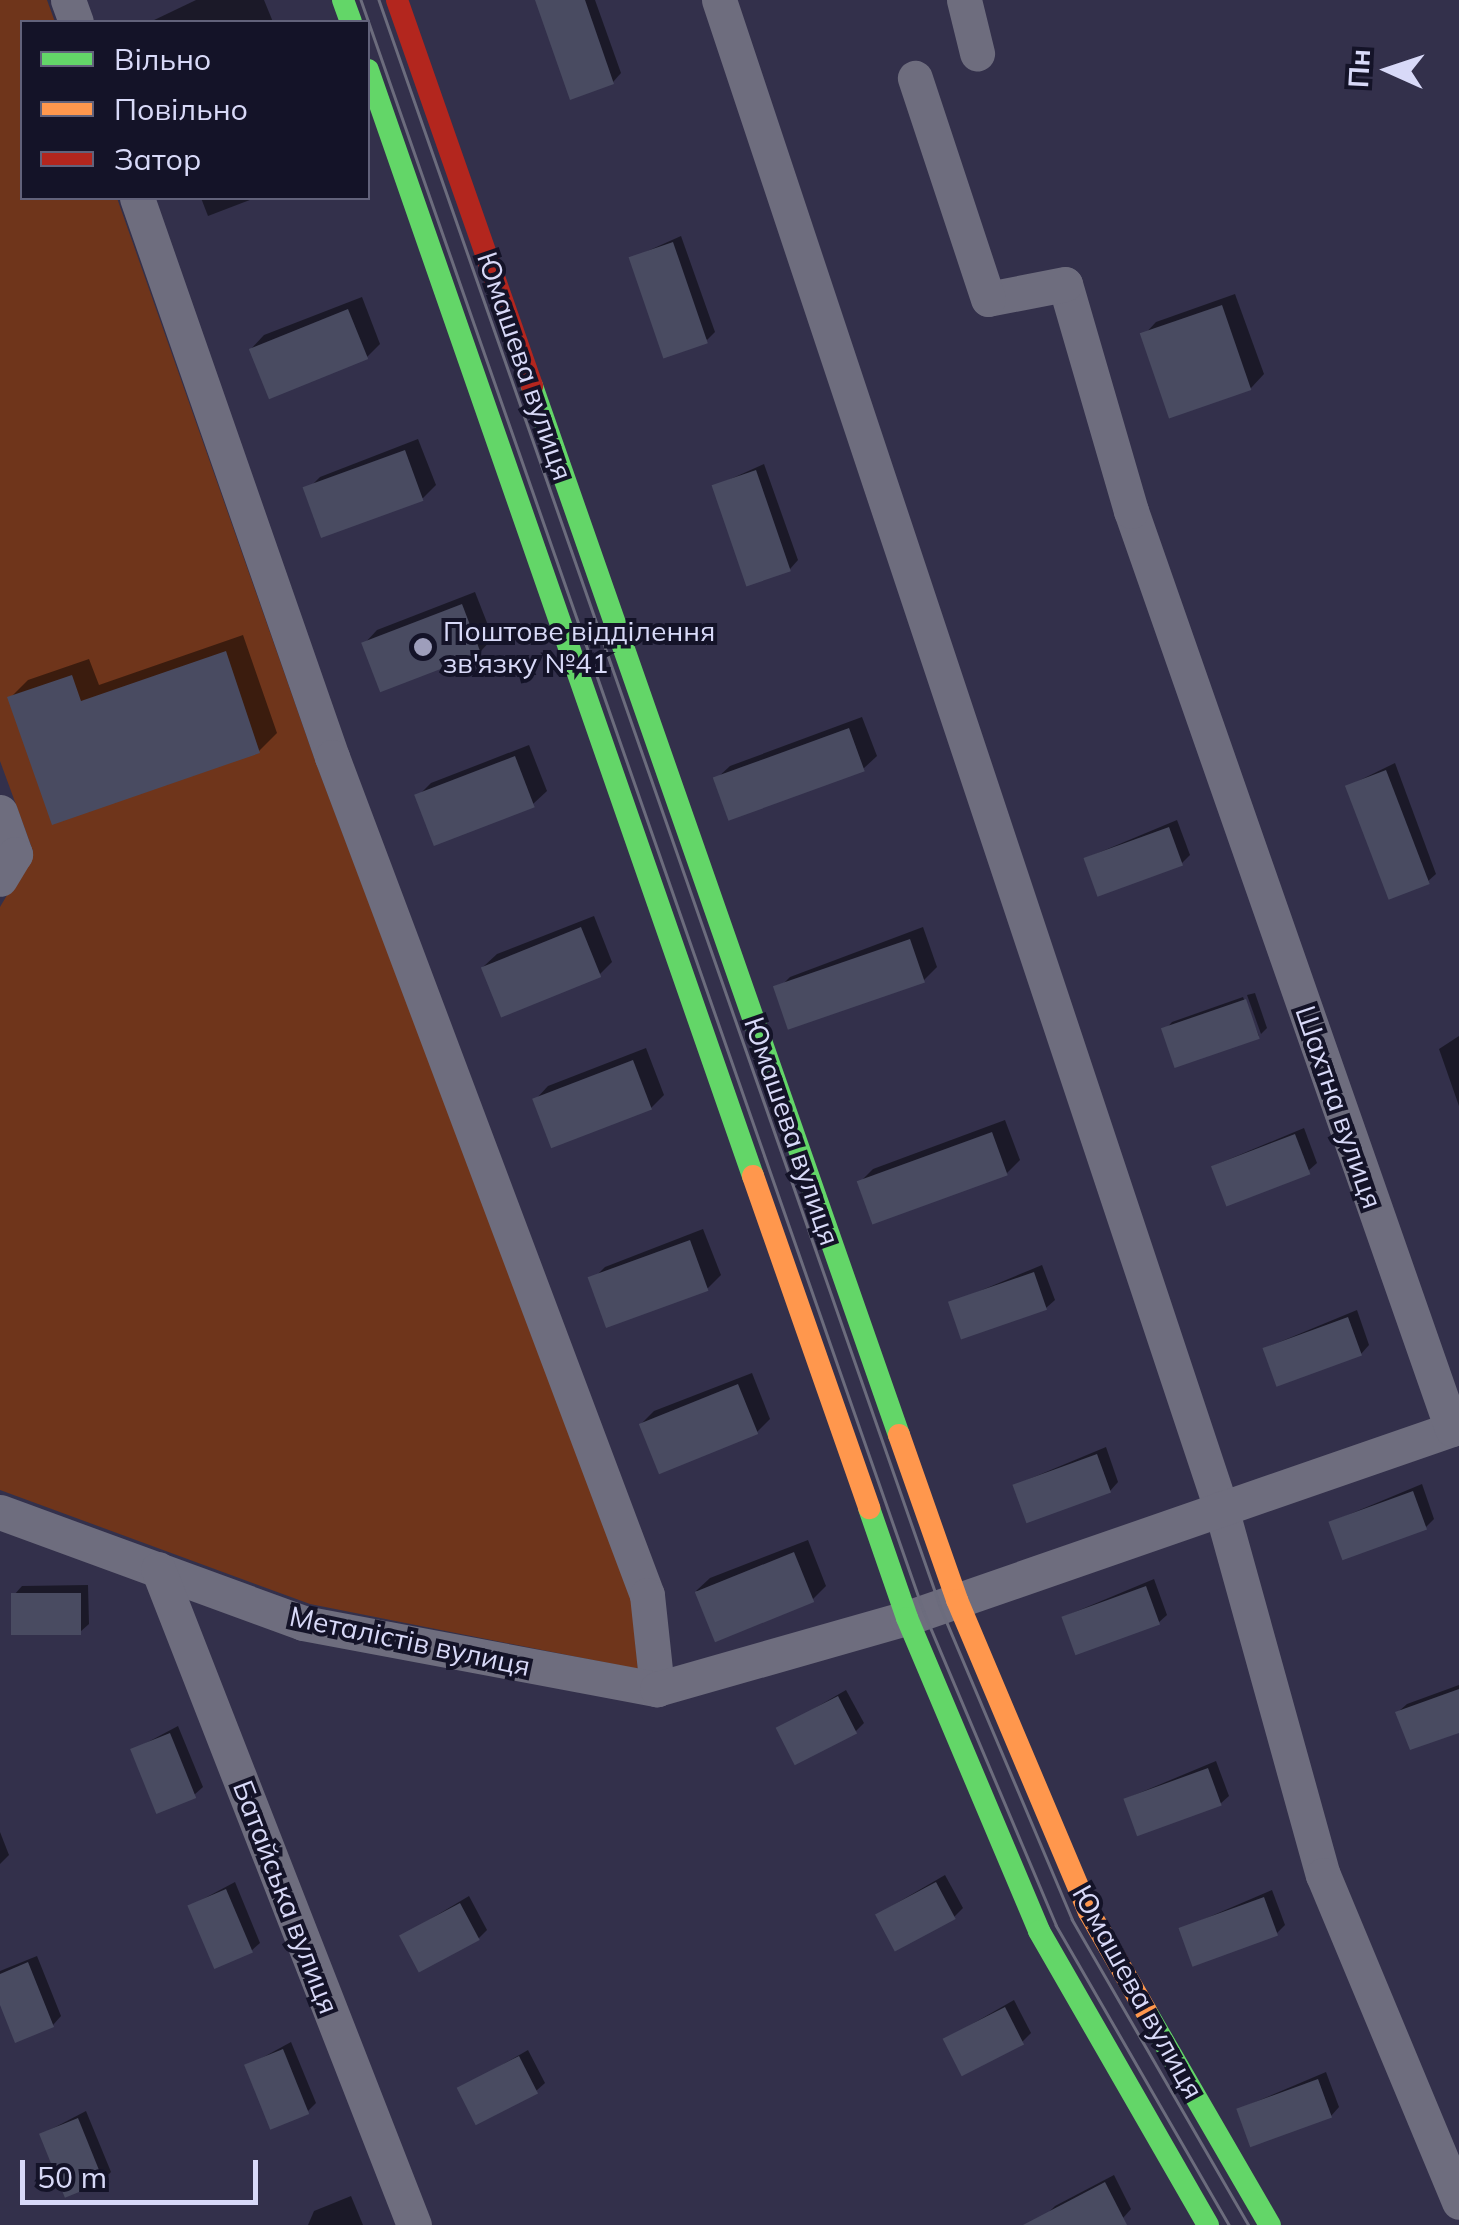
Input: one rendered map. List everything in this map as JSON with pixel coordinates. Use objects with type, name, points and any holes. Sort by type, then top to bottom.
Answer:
[{"type":"main road","name":"Юмашева вулиця","points":[[397,0],[957,1600],[1088,1912],[1270,2225]]},
{"type":"main road","name":"Юмашева вулиця","points":[[370,76],[907,1618],[1039,1931],[1208,2225]]},
{"type":"street","points":[[720,0],[1221,1508],[1322,1876],[1459,2202]]},
{"type":"street","points":[[964,0],[977,52]]},
{"type":"street","name":"Шахтна вулиця","points":[[657,1688],[907,1618],[1452,1430],[1131,511],[1065,284],[988,300],[915,78]]},
{"type":"street","points":[[138,200],[332,757],[647,1596],[657,1688]]},
{"type":"street","points":[[0,812],[15,854],[0,879]]},
{"type":"street","name":"Металістів вулиця","points":[[0,1512],[303,1624],[657,1688]]},
{"type":"street","name":"Батайська вулиця","points":[[158,1569],[414,2225]]},
{"type":"shaded area","points":[[0,0],[47,0],[54,20],[20,20],[20,200],[118,200],[316,763],[631,1595],[638,1669],[310,1604],[0,1490],[0,907],[33,851],[0,761]]},
{"type":"building","points":[[535,0],[585,0],[614,84],[570,100]]},
{"type":"building","points":[[673,242],[708,343],[663,358],[629,257]]},
{"type":"building","points":[[1222,305],[1251,390],[1169,418],[1140,333]]},
{"type":"building","points":[[348,309],[368,359],[269,399],[249,349]]},
{"type":"building","points":[[405,450],[423,501],[321,538],[303,487]]},
{"type":"building","points":[[756,470],[791,571],[746,586],[712,485]]},
{"type":"building","points":[[462,604],[481,653],[380,692],[361,643]]},
{"type":"building","points":[[226,651],[260,753],[52,825],[7,697],[72,675],[81,701]]},
{"type":"building","points":[[849,728],[865,771],[728,821],[713,778]]},
{"type":"building","points":[[515,756],[535,807],[434,846],[414,795]]},
{"type":"building","points":[[1386,770],[1430,884],[1389,900],[1345,786]]},
{"type":"building","points":[[1169,827],[1183,866],[1098,897],[1083,858]]},
{"type":"building","points":[[581,927],[601,977],[501,1018],[481,967]]},
{"type":"building","points":[[910,939],[925,982],[788,1030],[773,986]]},
{"type":"building","points":[[1246,999],[1260,1039],[1175,1068],[1161,1028]]},
{"type":"building","points":[[633,1060],[652,1109],[551,1148],[532,1099]]},
{"type":"building","points":[[992,1132],[1008,1175],[872,1224],[857,1181]]},
{"type":"building","points":[[1295,1134],[1310,1174],[1226,1206],[1211,1166]]},
{"type":"building","points":[[690,1240],[708,1291],[606,1328],[588,1277]]},
{"type":"building","points":[[1034,1272],[1047,1310],[961,1339],[948,1302]]},
{"type":"building","points":[[1348,1317],[1362,1356],[1277,1387],[1262,1348]]},
{"type":"building","points":[[738,1384],[758,1434],[659,1474],[639,1424]]},
{"type":"building","points":[[1097,1454],[1111,1493],[1026,1523],[1012,1485]]},
{"type":"building","points":[[1413,1491],[1427,1530],[1342,1560],[1328,1522]]},
{"type":"building","points":[[794,1552],[814,1602],[715,1642],[695,1592]]},
{"type":"building","points":[[1146,1586],[1160,1625],[1075,1655],[1061,1617]]},
{"type":"building","points":[[11,1593],[81,1593],[81,1635],[11,1635]]},
{"type":"building","points":[[1459,1689],[1459,1733],[1410,1750],[1395,1712]]},
{"type":"building","points":[[838,1696],[857,1733],[795,1765],[776,1728]]},
{"type":"building","points":[[170,1733],[196,1798],[156,1814],[130,1749]]},
{"type":"building","points":[[1208,1768],[1222,1806],[1137,1836],[1123,1799]]},
{"type":"building","points":[[936,1882],[956,1919],[895,1951],[875,1914]]},
{"type":"building","points":[[226,1889],[253,1953],[214,1969],[187,1905]]},
{"type":"building","points":[[1264,1897],[1278,1936],[1193,1967],[1178,1928]]},
{"type":"building","points":[[460,1903],[480,1940],[419,1972],[399,1935]]},
{"type":"building","points":[[28,1962],[54,2027],[15,2043],[0,2005],[0,1974]]},
{"type":"building","points":[[1005,2007],[1024,2044],[962,2076],[943,2039]]},
{"type":"building","points":[[283,2049],[309,2114],[270,2130],[244,2065]]},
{"type":"building","points":[[519,2056],[538,2093],[476,2125],[457,2088]]},
{"type":"building","points":[[1318,2079],[1332,2118],[1250,2147],[1236,2109]]},
{"type":"building","points":[[78,2118],[104,2182],[65,2198],[39,2134]]},
{"type":"building","points":[[1105,2182],[1127,2225],[1023,2225]]},
{"type":"tram line","points":[[361,0],[368,20]]},
{"type":"tram line","points":[[379,0],[940,1606],[1072,1919],[1249,2225]]},
{"type":"tram line","points":[[370,26],[924,1612],[1056,1925],[1229,2225]]},
{"type":"traffic: fast","points":[[343,0],[350,20]]},
{"type":"traffic: fast","points":[[370,76],[753,1176]]},
{"type":"traffic: fast","points":[[532,386],[899,1435]]},
{"type":"traffic: fast","points":[[869,1508],[907,1618],[1039,1931],[1208,2225]]},
{"type":"traffic: fast","points":[[1147,2013],[1270,2225]]},
{"type":"traffic: slow","points":[[753,1176],[869,1508]]},
{"type":"traffic: slow","points":[[899,1435],[957,1600],[1089,1912],[1147,2013]]},
{"type":"traffic: jam","points":[[397,0],[532,386]]},
{"type":"place","name":"Поштове відділення зв'язку №41","points":[[423,647]]}]
